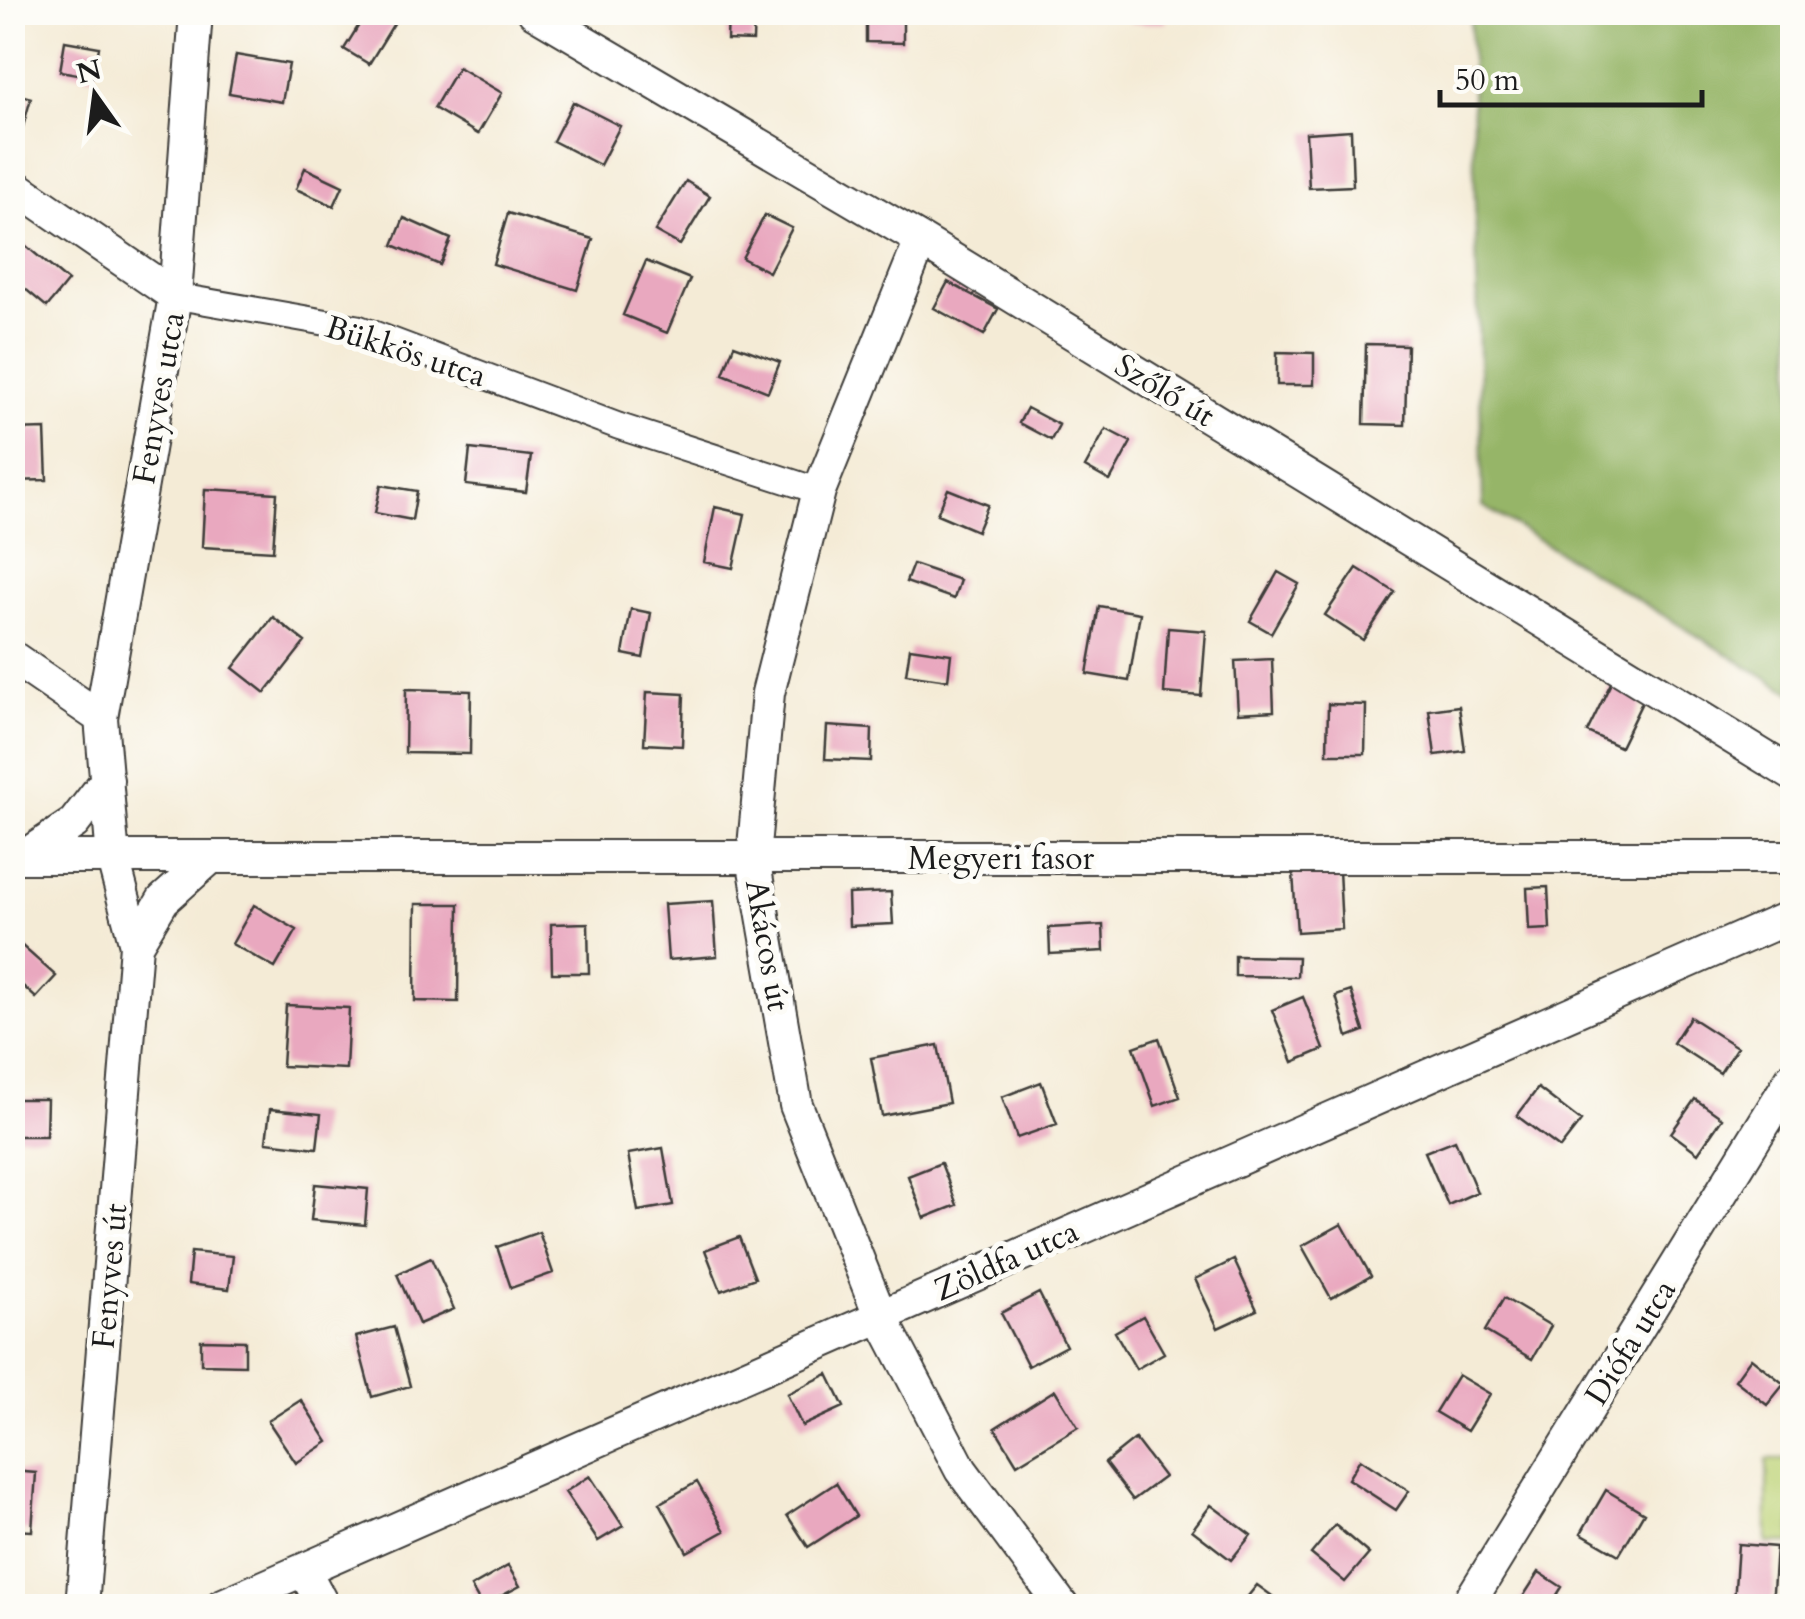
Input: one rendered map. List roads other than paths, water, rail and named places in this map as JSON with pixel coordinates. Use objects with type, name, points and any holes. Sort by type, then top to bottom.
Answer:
[{"type":"street","name":"Fenyves utca","points":[[136,945],[113,858],[101,718],[176,296],[196,12]]},
{"type":"street","name":"Szőlő út","points":[[534,12],[921,240],[1792,774]]},
{"type":"street","name":"Bükkös utca","points":[[12,184],[176,296],[358,328],[618,426],[819,491]]},
{"type":"street","name":"Akácos út","points":[[921,240],[819,491],[768,693],[753,858],[796,1105],[880,1315],[961,1470],[1062,1606]]},
{"type":"street","points":[[12,657],[101,718]]},
{"type":"street","points":[[18,857],[74,823],[107,780]]},
{"type":"street","name":"Megyeri fasor","points":[[18,857],[1792,857]]},
{"type":"street","points":[[136,945],[163,900],[209,859]]},
{"type":"street","name":"Zöldfa utca","points":[[221,1606],[1792,916]]},
{"type":"street","name":"Fenyves út","points":[[82,1606],[136,945]]},
{"type":"street","name":"Diófa utca","points":[[1468,1606],[1792,1078]]},
{"type":"street","points":[[304,1570],[322,1606]]}]
